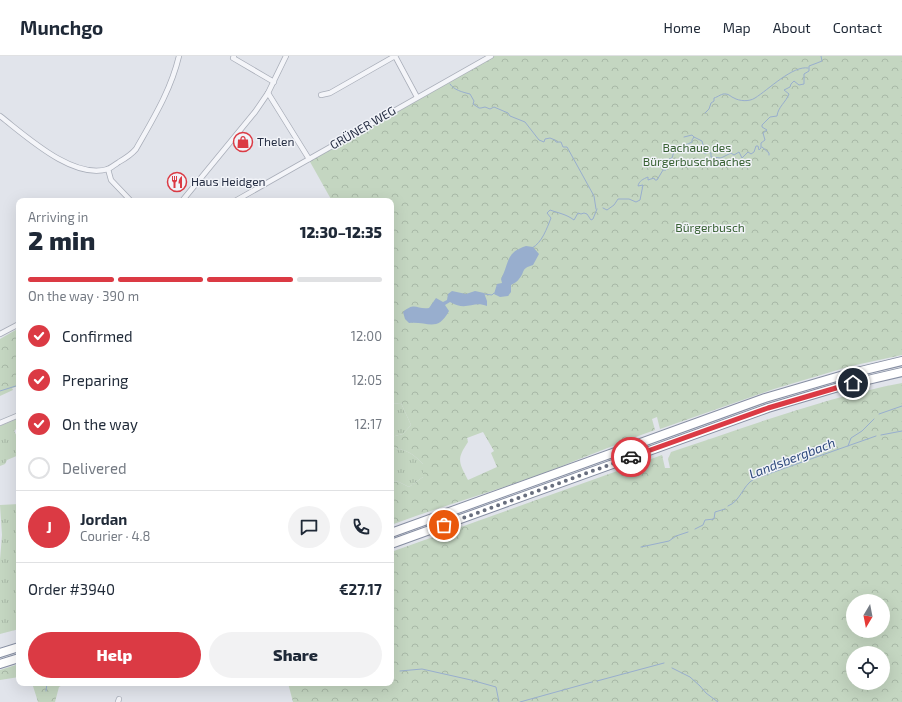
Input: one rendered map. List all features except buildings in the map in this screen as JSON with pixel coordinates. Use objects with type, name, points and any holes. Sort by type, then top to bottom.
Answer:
[{"type":"highway","points":[[394,532],[765,398],[840,376],[902,361]]},
{"type":"highway","points":[[394,543],[768,408],[842,386],[902,372]]},
{"type":"highway","points":[[0,653],[16,648]]},
{"type":"highway","points":[[0,664],[16,659]]},
{"type":"street","points":[[0,116],[40,146],[71,166],[85,170],[108,169],[130,156],[136,149],[166,95],[179,56]]},
{"type":"street","points":[[234,56],[232,58],[274,82]]},
{"type":"street","points":[[184,198],[255,112],[268,93],[286,56]]},
{"type":"street","points":[[321,95],[330,93],[395,56],[418,97]]},
{"type":"street","name":"GRÜNER WEG","points":[[240,198],[491,56]]},
{"type":"street","points":[[268,93],[309,159]]},
{"type":"street","points":[[108,169],[111,180],[129,198]]},
{"type":"street","points":[[0,334],[16,326]]},
{"type":"street","points":[[0,423],[16,416]]},
{"type":"green space","name":"Bürgerbusch","points":[[494,56],[902,56],[902,355],[851,366],[774,389],[660,429],[657,417],[652,419],[655,430],[527,479],[394,524],[394,481],[409,487],[423,477],[423,464],[409,452],[394,448],[394,436],[403,434],[411,425],[401,403],[394,404],[394,198],[330,198],[309,160]],"holes":[[[483,432],[494,451],[491,453],[497,467],[468,480],[460,461],[460,457],[468,442],[467,438]]]},
{"type":"green space","points":[[16,330],[16,387],[12,388],[13,390],[0,396],[0,339]]},
{"type":"green space","points":[[902,383],[902,702],[293,702],[289,686],[394,686],[394,551],[662,455],[665,468],[670,468],[668,459],[671,452],[814,405],[873,389]]},
{"type":"green space","points":[[401,403],[411,425],[403,434],[394,436],[394,404]]},
{"type":"green space","points":[[16,419],[16,429],[14,431],[16,435],[16,456],[7,460],[5,464],[0,466],[0,426]]},
{"type":"green space","points":[[394,448],[409,452],[423,464],[423,477],[409,487],[394,481]]},
{"type":"green space","points":[[16,504],[16,630],[0,634],[0,560],[2,535],[0,505]]},
{"type":"green space","points":[[16,665],[16,677],[0,680],[0,670]]},
{"type":"green space","points":[[33,686],[61,686],[59,687],[55,702],[38,702]]},
{"type":"water","points":[[526,246],[533,247],[539,254],[533,265],[525,269],[518,280],[511,285],[511,292],[508,296],[500,297],[494,294],[497,284],[502,283],[501,279],[511,255]]},
{"type":"water","points":[[452,291],[466,294],[475,291],[484,293],[487,306],[478,304],[461,306],[450,302],[445,305],[449,311],[445,318],[436,324],[409,323],[405,319],[403,312],[410,307],[429,308],[436,298],[443,302],[447,300],[448,294]]},
{"type":"waterway","points":[[603,208],[607,210],[614,205],[618,199],[629,199],[636,202],[640,200],[643,185],[638,186],[640,181],[648,177],[648,180],[654,178],[657,180],[663,170],[666,170],[668,165],[666,163],[672,158],[675,148],[678,149],[692,142],[694,137],[702,141],[703,145],[701,146],[704,148],[705,154],[708,152],[711,153],[711,157],[721,158],[731,153],[734,155],[739,152],[742,158],[748,152],[751,154],[754,152],[756,146],[758,146],[759,150],[761,148],[761,143],[765,140],[763,133],[767,130],[762,127],[762,125],[770,117],[777,116],[789,94],[784,90],[790,87],[794,81],[799,85],[804,84],[804,74],[809,71],[809,66],[822,61],[821,56]]},
{"type":"waterway","points":[[705,113],[714,101],[714,98],[727,94],[736,99],[747,101],[755,98],[795,70],[808,68]]},
{"type":"waterway","points":[[450,84],[461,92],[470,94],[474,101],[473,104],[479,108],[485,107],[490,109],[494,107],[508,113],[510,116],[525,122],[539,140],[544,142],[545,139],[550,138],[556,142],[561,142],[563,147],[567,147],[594,196],[596,209]]},
{"type":"waterway","points":[[684,137],[692,135],[694,137]]},
{"type":"waterway","points":[[762,147],[769,153],[769,155]]},
{"type":"waterway","points":[[532,248],[539,243],[546,231],[551,218],[547,213],[550,210],[574,220],[578,213],[584,213],[587,214],[591,220],[593,219],[597,209]]},
{"type":"waterway","points":[[484,294],[492,295],[494,293]]},
{"type":"waterway","points":[[0,391],[16,386]]},
{"type":"waterway","name":"Landsbergbach","points":[[879,414],[902,406]]},
{"type":"waterway","name":"Landsbergbach","points":[[848,446],[851,438],[862,431],[874,419]]},
{"type":"waterway","name":"Landsbergbach","points":[[881,435],[902,431]]},
{"type":"waterway","name":"Landsbergbach","points":[[728,506],[736,501],[747,485],[754,479],[876,436]]},
{"type":"waterway","name":"Landsbergbach","points":[[695,529],[703,525],[705,520],[714,519],[715,512],[725,509]]},
{"type":"waterway","name":"Landsbergbach","points":[[641,547],[669,541],[676,536],[688,532]]},
{"type":"waterway","points":[[597,681],[664,663]]},
{"type":"waterway","points":[[672,668],[690,677],[706,693],[718,702]]},
{"type":"waterway","points":[[400,671],[422,669],[496,687],[499,702]]},
{"type":"waterway","points":[[520,702],[592,682]]},
{"type":"waterway","points":[[46,691],[47,686]]},
{"type":"way so far","points":[[444,525],[631,457]]},
{"type":"place","name":"Thelen","points":[[243,142]]},
{"type":"place","name":"Haus Heidgen","points":[[177,182]]},
{"type":"route","points":[[631,457],[768,408],[818,392],[853,383]]},
{"type":"park label","name":"Bachaue des Bürgerbuschbaches","points":[[697,155]]}]
